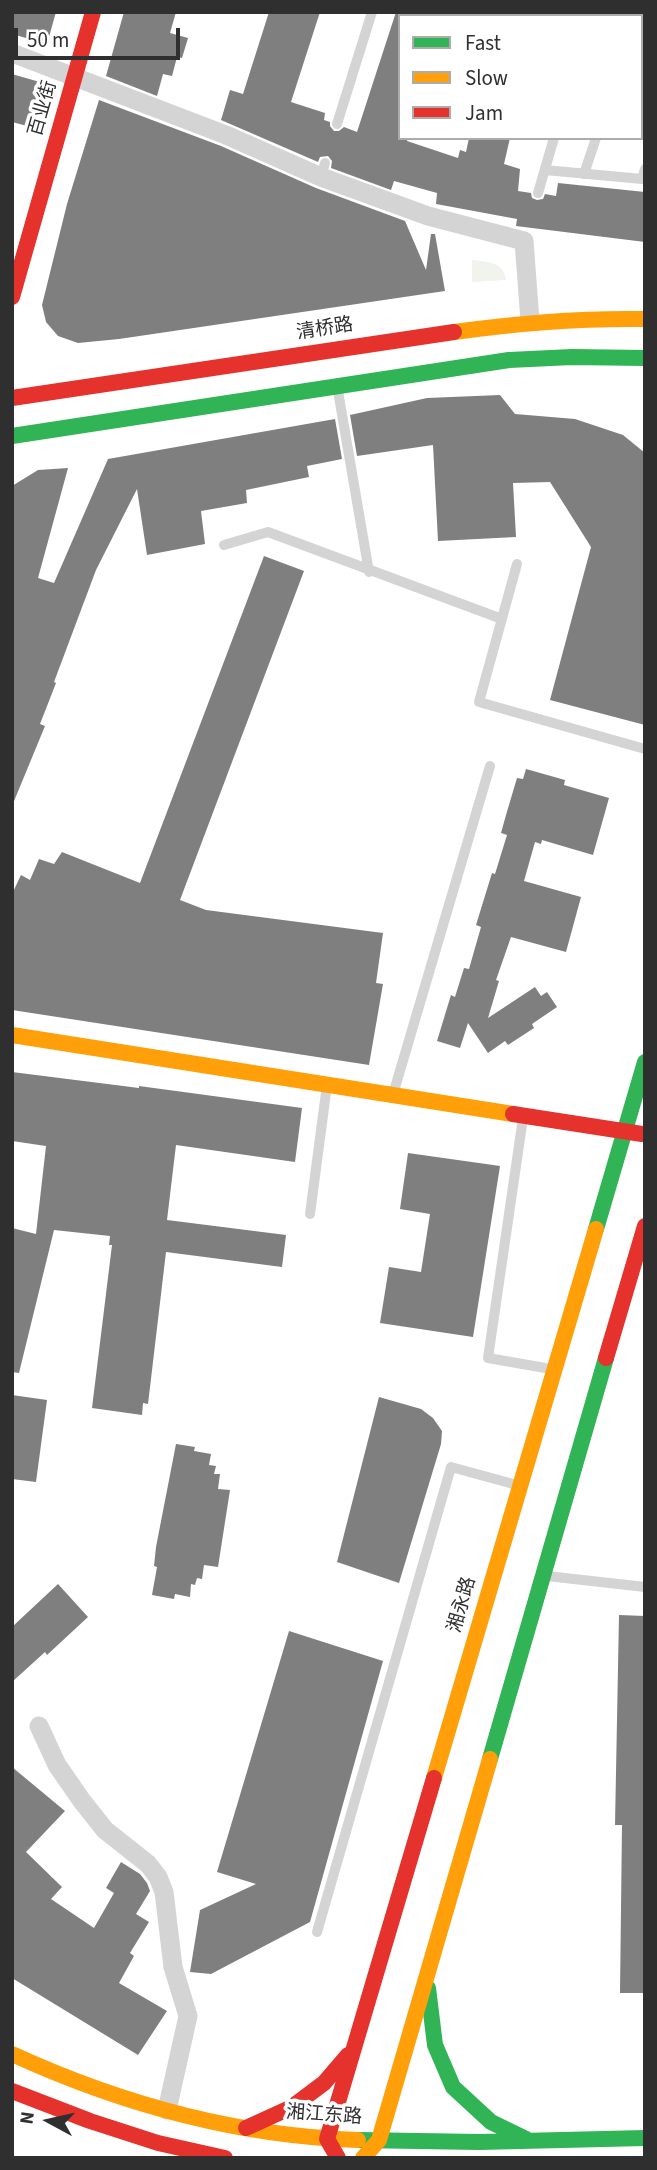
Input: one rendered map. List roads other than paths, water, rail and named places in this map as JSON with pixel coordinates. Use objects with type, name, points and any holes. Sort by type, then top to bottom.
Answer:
[{"type":"main road","name":"百业街","points":[[12,297],[93,12]]},
{"type":"main road","name":"清桥路","points":[[12,398],[530,321],[645,319]]},
{"type":"main road","points":[[12,436],[509,360],[572,357],[641,360]]},
{"type":"main road","points":[[12,1035],[645,1135]]},
{"type":"main road","name":"湘永路","points":[[327,2138],[645,1062]]},
{"type":"main road","points":[[363,2158],[379,2140],[645,1226]]},
{"type":"main road","points":[[426,1977],[435,2045],[453,2087],[491,2122],[532,2141]]},
{"type":"main road","points":[[246,2129],[292,2107],[324,2083],[354,2048]]},
{"type":"main road","name":"湘江东路","points":[[12,2053],[100,2090],[246,2129],[327,2138],[453,2144],[645,2138]]},
{"type":"main road","points":[[12,2091],[158,2143],[225,2158]]},
{"type":"main road","points":[[327,2138],[338,2158]]},
{"type":"street","points":[[12,53],[323,170],[428,216],[525,235],[530,321]]},
{"type":"street","points":[[39,1726],[57,1765],[82,1801],[105,1830],[148,1864],[158,1877],[164,1892],[173,1967],[188,2016],[167,2110]]},
{"type":"lane","points":[[337,124],[372,12]]},
{"type":"lane","points":[[538,193],[553,140]]},
{"type":"lane","points":[[584,174],[595,140]]},
{"type":"lane","points":[[545,170],[644,176]]},
{"type":"lane","points":[[337,387],[369,572]]},
{"type":"lane","points":[[224,545],[268,533],[502,619]]},
{"type":"lane","points":[[517,564],[479,702],[645,749]]},
{"type":"lane","points":[[393,1095],[490,766]]},
{"type":"lane","points":[[310,1214],[327,1085]]},
{"type":"lane","points":[[523,1116],[488,1358],[555,1369]]},
{"type":"lane","points":[[317,1932],[451,1467],[520,1486]]},
{"type":"lane","points":[[543,1575],[645,1587]]}]
